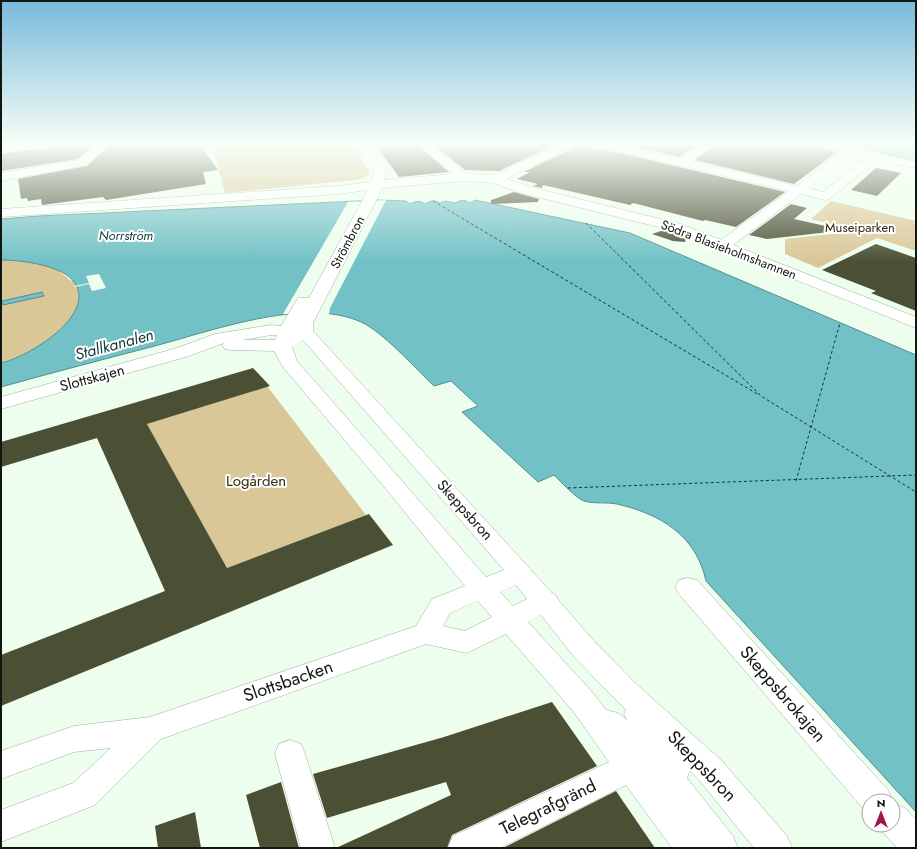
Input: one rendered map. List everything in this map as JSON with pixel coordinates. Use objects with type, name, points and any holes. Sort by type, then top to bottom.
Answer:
[{"type":"street","name":"Strömbron","points":[[298,326],[365,200],[373,195],[376,183]]},
{"type":"street","name":"Södra Blasieholmshamnen","points":[[374,187],[399,183]]},
{"type":"street","name":"Södra Blasieholmshamnen","points":[[374,187],[453,183]]},
{"type":"street","name":"Södra Blasieholmshamnen","points":[[505,183],[665,224],[724,245],[916,323]]},
{"type":"street","points":[[766,183],[825,196],[843,183]]},
{"type":"street","points":[[724,245],[809,183]]},
{"type":"street","name":"Södra Blasieholmshamnen","points":[[438,184],[457,186],[497,186],[537,192]]},
{"type":"street","points":[[1,213],[374,187]]},
{"type":"street","name":"Slottskajen","points":[[1,403],[182,352],[233,345],[272,347],[298,326]]},
{"type":"street","name":"Skeppsbron","points":[[721,848],[654,759],[583,702],[481,589],[389,478],[288,363],[283,352],[298,326],[546,601],[585,650],[624,690],[711,771],[775,848]]},
{"type":"street","points":[[521,573],[441,606],[425,633],[467,642],[546,601]]},
{"type":"street","name":"Skeppsbrokajen","points":[[688,587],[870,793]]},
{"type":"street","name":"Slottsbacken","points":[[1,765],[74,739],[150,730],[425,633]]},
{"type":"street","name":"Skeppsbron","points":[[624,690],[664,753],[737,848]]},
{"type":"street","name":"Skeppsbron","points":[[583,702],[624,769],[692,848]]},
{"type":"street","name":"Slottsbacken","points":[[1,826],[84,794],[150,730]]},
{"type":"street","points":[[290,754],[318,848]]},
{"type":"street","name":"Telegrafgränd","points":[[465,848],[624,769]]},
{"type":"street","points":[[901,827],[916,844]]},
{"type":"green space","points":[[222,183],[330,183],[225,193]]},
{"type":"green space","name":"Museiparken","points":[[831,201],[916,221],[916,251],[877,238],[818,268],[785,254],[785,239],[841,233],[841,229],[835,225],[811,219]]},
{"type":"green space","points":[[1,260],[29,262],[55,269],[70,280],[74,281],[79,296],[76,309],[68,321],[56,333],[27,353],[1,363]]},
{"type":"green space","name":"Logården","points":[[267,386],[366,515],[227,568],[147,424]]},
{"type":"water","points":[[378,200],[406,201],[410,204],[420,201],[425,204],[433,201],[440,203],[445,201],[455,203],[464,200],[470,203],[475,200],[630,233],[916,355],[916,812],[901,796],[901,793],[899,793],[706,581],[701,565],[694,551],[685,539],[674,529],[648,514],[633,508],[617,504],[581,500],[554,475],[538,482],[462,412],[478,406],[451,381],[434,386],[389,342],[361,322],[338,315],[312,313],[256,319],[1,387],[1,363],[27,353],[56,333],[68,321],[76,309],[79,296],[75,283],[61,272],[41,265],[19,261],[1,260],[1,219]]},
{"type":"water","points":[[42,292],[44,296],[3,305],[2,301]]},
{"type":"pier","points":[[386,200],[330,308],[329,314],[283,314],[348,202]]},
{"type":"pier","points":[[99,274],[106,288],[92,291],[89,284],[74,286],[89,283],[86,276]]},
{"type":"building","points":[[19,183],[206,183],[206,184],[106,200],[103,197],[42,205],[41,199],[28,201],[27,198],[21,199]]},
{"type":"building","points":[[532,183],[745,183],[785,192],[736,227],[705,220],[703,221],[633,203],[630,205],[543,185],[542,188],[533,186],[538,184]]},
{"type":"building","points":[[859,183],[891,183],[877,196],[851,190]]},
{"type":"building","points":[[514,192],[539,199],[538,202],[491,204],[491,200]]},
{"type":"building","points":[[791,204],[807,208],[794,219],[839,229],[838,231],[767,239],[749,235]]},
{"type":"building","points":[[664,230],[686,238],[685,242],[673,241],[652,234]]},
{"type":"building","points":[[876,244],[916,258],[916,311],[871,293],[876,291],[822,270]]},
{"type":"building","points":[[253,368],[270,386],[147,424],[227,568],[369,514],[393,545],[1,706],[1,655],[165,591],[97,438],[1,467],[1,442]]},
{"type":"building","points":[[552,702],[597,766],[452,835],[447,848],[336,848],[451,795],[446,782],[327,818],[313,774],[444,737]]},
{"type":"building","points":[[281,782],[299,848],[260,848],[246,795]]},
{"type":"building","points":[[616,791],[655,848],[503,848]]},
{"type":"building","points":[[195,812],[201,848],[158,848],[155,826]]},
{"type":"ferry route","points":[[433,201],[759,395]]},
{"type":"ferry route","points":[[586,223],[761,396],[811,427]]},
{"type":"ferry route","points":[[811,427],[840,323]]},
{"type":"ferry route","points":[[796,479],[811,427]]},
{"type":"ferry route","points":[[811,427],[890,476]]},
{"type":"ferry route","points":[[890,476],[916,475]]},
{"type":"ferry route","points":[[796,479],[890,476]]},
{"type":"ferry route","points":[[890,476],[916,492]]},
{"type":"ferry route","points":[[568,488],[796,479]]},
{"type":"water label","name":"Norrström","points":[[126,235]]},
{"type":"water label","name":"Stallkanalen","points":[[114,344]]}]
